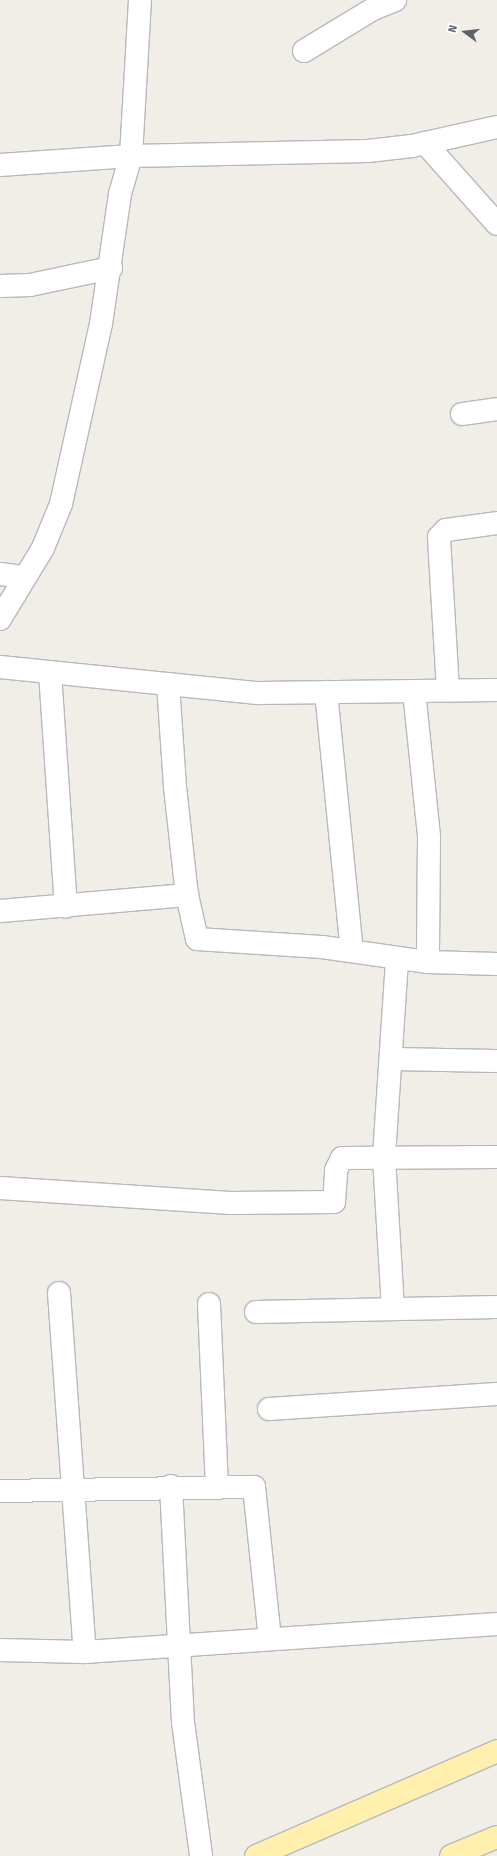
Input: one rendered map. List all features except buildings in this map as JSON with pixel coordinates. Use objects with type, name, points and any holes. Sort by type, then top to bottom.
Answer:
[{"type":"main road","points":[[256,1856],[497,1751]]},
{"type":"main road","points":[[451,1856],[497,1837]]},
{"type":"street","points":[[0,619],[43,548],[61,504],[111,268],[120,194],[131,156],[140,0]]},
{"type":"street","points":[[304,51],[373,9],[395,0]]},
{"type":"street","points":[[0,165],[131,156],[368,151],[426,143],[497,127]]},
{"type":"street","points":[[426,143],[497,224]]},
{"type":"street","points":[[0,286],[30,285],[111,268]]},
{"type":"street","points":[[462,414],[497,409]]},
{"type":"street","points":[[448,690],[440,537],[446,530],[497,523]]},
{"type":"street","points":[[0,574],[25,577]]},
{"type":"street","points":[[0,667],[50,674],[258,693],[497,690]]},
{"type":"street","points":[[50,674],[66,906]]},
{"type":"street","points":[[168,684],[188,895],[194,934],[203,942],[352,951],[428,962],[497,964]]},
{"type":"street","points":[[414,691],[429,837],[428,962]]},
{"type":"street","points":[[326,692],[352,951]]},
{"type":"street","points":[[0,911],[188,895]]},
{"type":"street","points":[[393,1309],[384,1156],[392,1059],[397,958]]},
{"type":"street","points":[[392,1059],[497,1061]]},
{"type":"street","points":[[0,1188],[231,1203],[334,1202],[336,1170],[342,1158],[384,1156],[497,1157]]},
{"type":"street","points":[[59,1293],[75,1490],[85,1652]]},
{"type":"street","points":[[209,1304],[217,1486]]},
{"type":"street","points":[[256,1312],[497,1307]]},
{"type":"street","points":[[269,1409],[497,1394]]},
{"type":"street","points":[[172,1486],[186,1755],[201,1856]]},
{"type":"street","points":[[0,1491],[172,1486],[256,1488],[270,1638]]},
{"type":"street","points":[[0,1650],[85,1652],[270,1638],[497,1624]]}]
